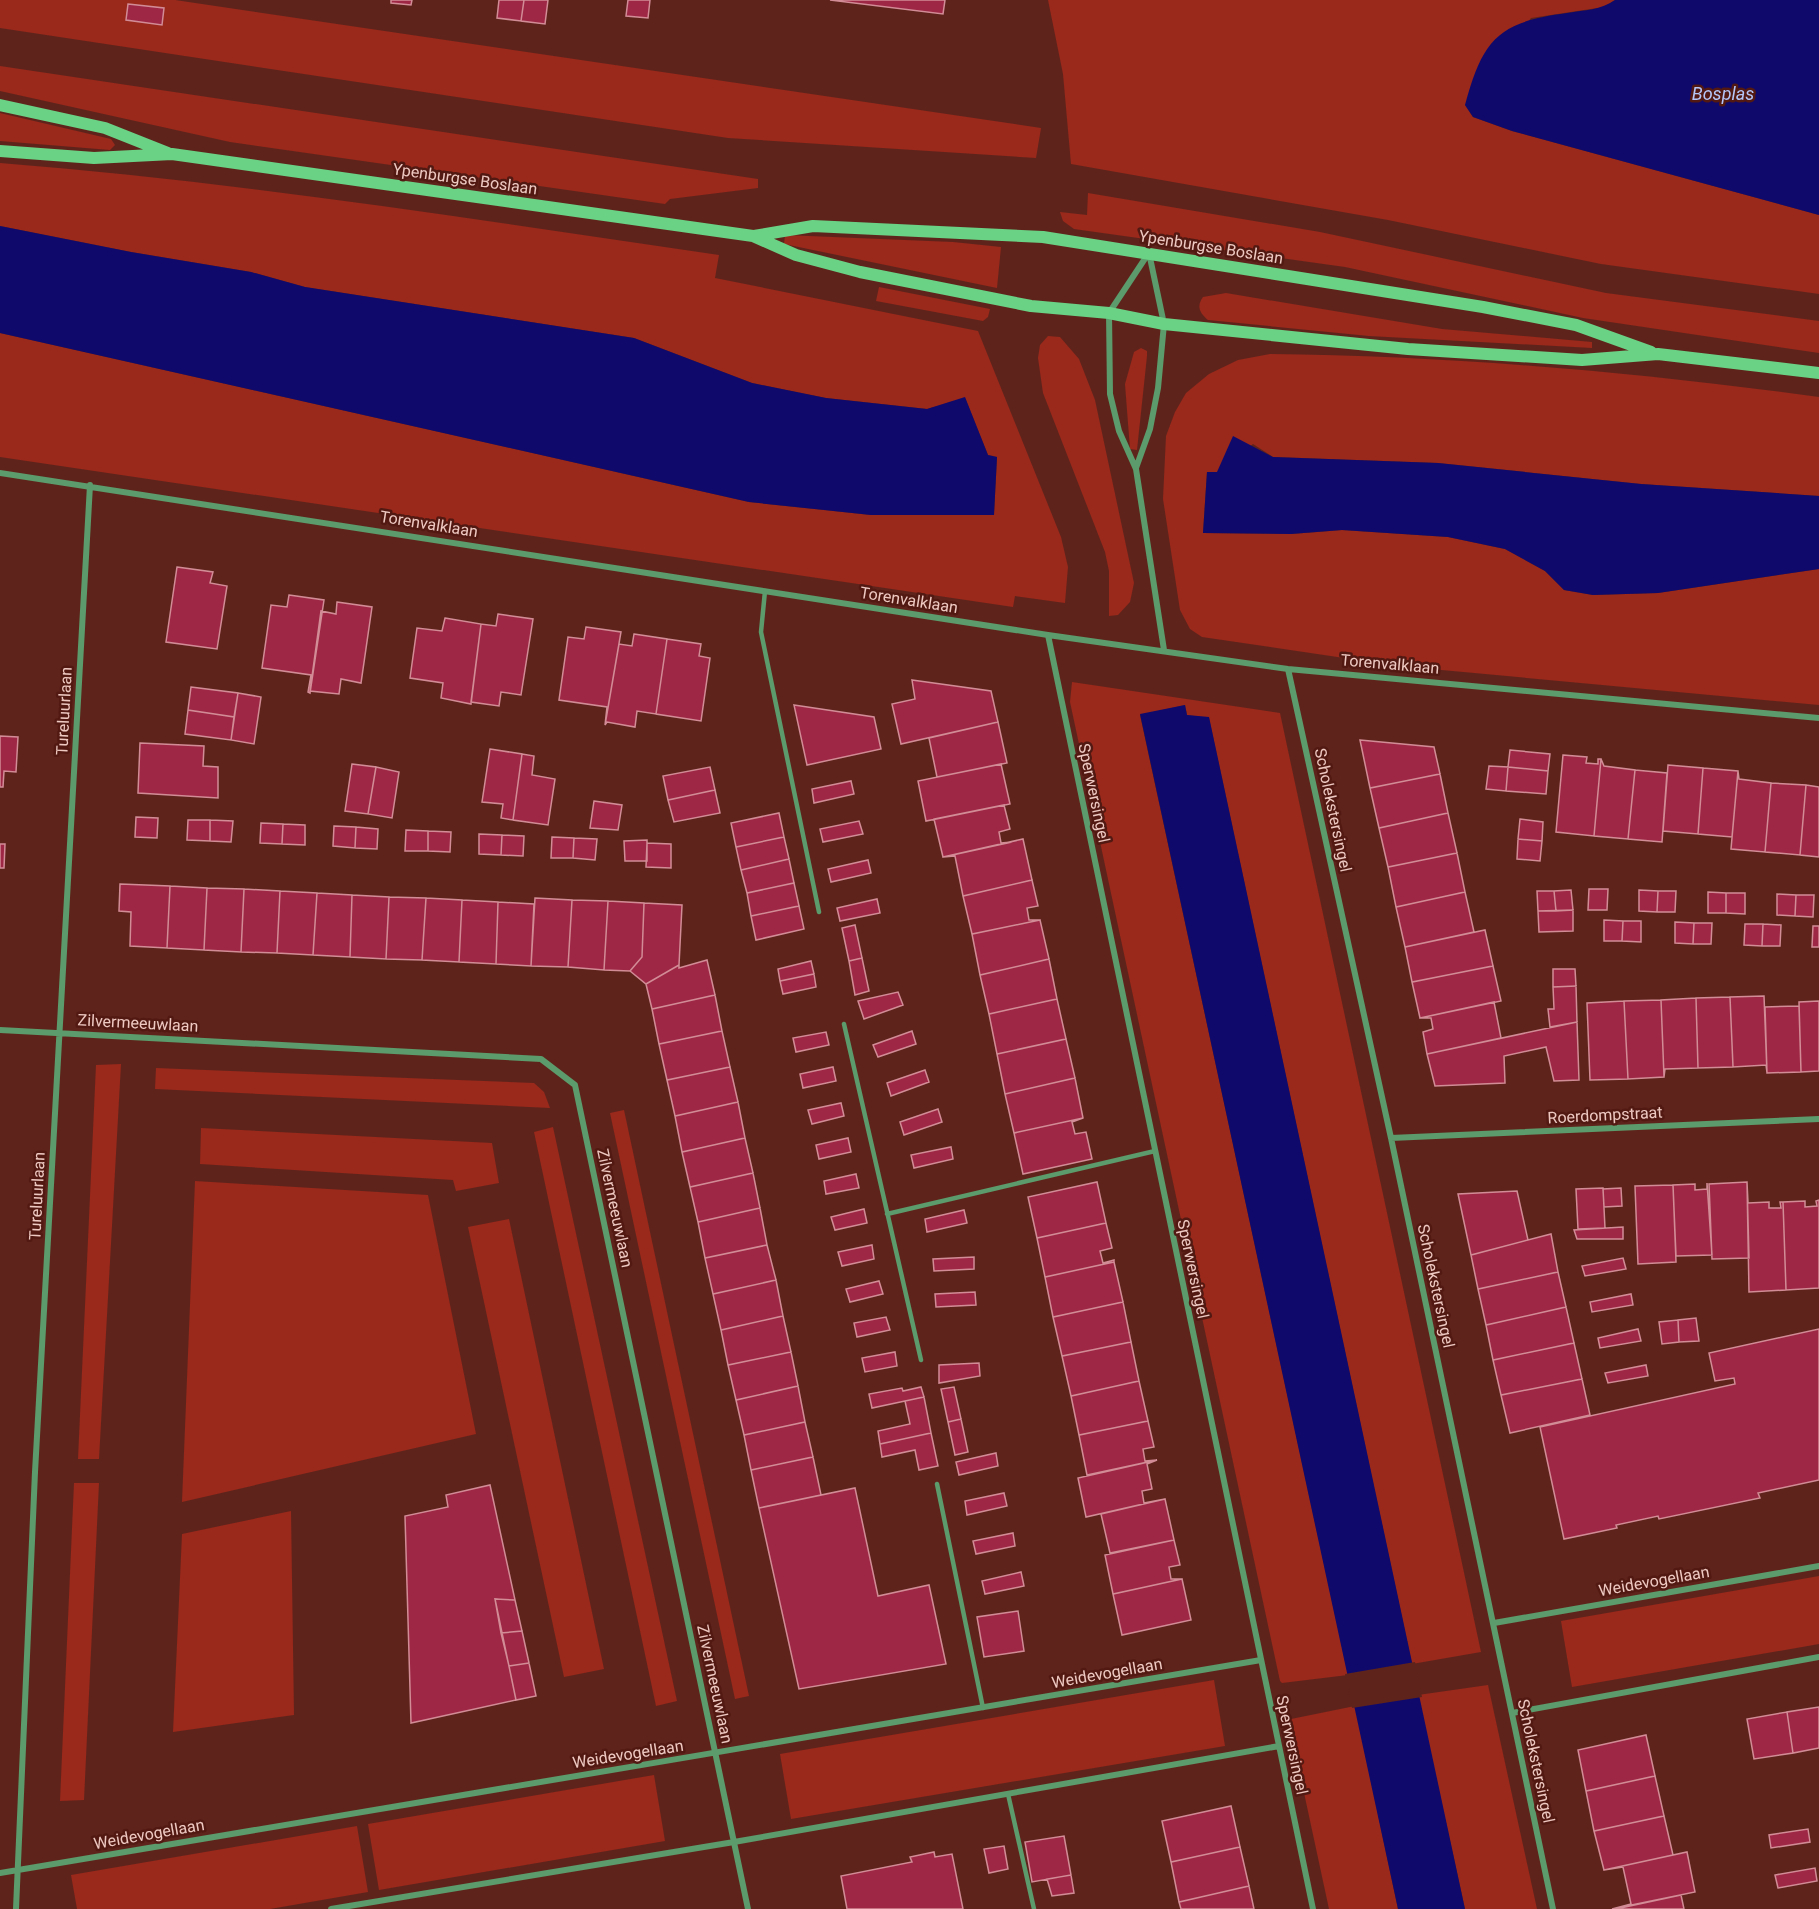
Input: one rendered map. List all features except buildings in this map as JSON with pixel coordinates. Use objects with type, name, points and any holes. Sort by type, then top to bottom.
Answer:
[{"type":"main road","name":"Ypenburgse Boslaan","points":[[0,105],[105,128],[172,154]]},
{"type":"main road","name":"Ypenburgse Boslaan","points":[[0,151],[94,158],[172,154],[753,236],[796,255],[860,272],[1031,306],[1109,312],[1164,324],[1419,350],[1582,360],[1658,354],[1819,373]]},
{"type":"main road","name":"Ypenburgse Boslaan","points":[[753,236],[813,226],[1043,237],[1483,307],[1576,325],[1658,354]]},
{"type":"street","points":[[1149,253],[1109,312],[1110,394],[1119,431],[1136,469],[1164,650]]},
{"type":"street","points":[[1136,469],[1150,429],[1158,388],[1164,324],[1149,253]]},
{"type":"street","name":"Torenvalklaan","points":[[0,473],[90,485],[1048,635],[1288,669],[1819,718]]},
{"type":"street","name":"Tureluurlaan","points":[[16,1909],[35,1472],[90,485]]},
{"type":"street","name":"Sperwersingel","points":[[1048,635],[1313,1909]]},
{"type":"street","name":"Scholekstersingel","points":[[1288,669],[1391,1138],[1553,1909]]},
{"type":"street","name":"Zilvermeeuwlaan","points":[[0,1030],[541,1059],[575,1085],[748,1909]]},
{"type":"street","name":"Roerdompstraat","points":[[1391,1138],[1819,1119]]},
{"type":"street","name":"Weidevogellaan","points":[[1494,1623],[1819,1566]]},
{"type":"street","points":[[1512,1713],[1819,1658]]},
{"type":"street","name":"Weidevogellaan","points":[[0,1874],[360,1811],[716,1755],[1261,1660]]},
{"type":"street","points":[[331,1909],[734,1842],[1279,1746]]},
{"type":"lane","points":[[765,591],[761,632],[819,912]]},
{"type":"lane","points":[[844,1024],[921,1360]]},
{"type":"lane","points":[[887,1214],[1155,1150]]},
{"type":"lane","points":[[937,1484],[983,1708]]},
{"type":"lane","points":[[1008,1794],[1034,1909]]},
{"type":"shaded area","points":[[0,0],[175,0],[1041,128],[1036,158],[728,138],[0,28]]},
{"type":"shaded area","points":[[1048,0],[1615,0],[1604,7],[1531,18],[1465,105],[1473,117],[1512,131],[1819,215],[1819,294],[1601,264],[1388,220],[1071,164],[1063,74]]},
{"type":"shaded area","points":[[0,66],[758,179],[758,188],[670,199],[665,204],[230,142],[0,91]]},
{"type":"shaded area","points":[[0,113],[111,139],[115,145],[110,150],[0,141]]},
{"type":"shaded area","points":[[0,163],[270,191],[719,255],[715,278],[978,331],[1061,537],[1068,567],[1065,603],[1015,596],[1013,607],[0,457],[0,333],[749,502],[871,515],[994,514],[997,457],[988,455],[965,398],[927,409],[826,398],[752,383],[634,338],[305,287],[251,272],[131,252],[0,226]]},
{"type":"shaded area","points":[[1088,193],[1320,232],[1606,293],[1819,321],[1819,353],[1583,318],[1345,267],[1074,229],[1063,221],[1060,212],[1087,215]]},
{"type":"shaded area","points":[[785,235],[953,242],[1001,247],[997,288],[784,244]]},
{"type":"shaded area","points":[[879,287],[990,309],[988,317],[983,321],[876,301]]},
{"type":"shaded area","points":[[1226,293],[1442,329],[1592,342],[1592,348],[1369,336],[1208,320],[1200,310],[1203,297]]},
{"type":"shaded area","points":[[1048,336],[1060,337],[1079,359],[1095,400],[1134,583],[1130,602],[1118,615],[1109,616],[1109,571],[1105,552],[1043,393],[1038,358],[1040,345]]},
{"type":"shaded area","points":[[1141,348],[1147,351],[1147,356],[1137,450],[1130,449],[1125,384],[1134,352]]},
{"type":"shaded area","points":[[1270,354],[1407,358],[1545,367],[1682,380],[1819,397],[1819,496],[1641,484],[1438,463],[1273,457],[1253,444],[1217,472],[1207,472],[1203,533],[1291,534],[1342,530],[1448,537],[1505,549],[1545,571],[1564,590],[1593,595],[1658,593],[1819,569],[1819,705],[1398,666],[1202,637],[1190,629],[1180,610],[1163,499],[1166,436],[1175,412],[1186,393],[1209,374],[1238,360]]},
{"type":"shaded area","points":[[1072,682],[1280,713],[1481,1652],[1412,1664],[1209,718],[1187,715],[1185,705],[1140,715],[1348,1675],[1282,1683],[1280,1681],[1070,702]]},
{"type":"shaded area","points":[[121,1064],[99,1459],[78,1459],[96,1065]]},
{"type":"shaded area","points":[[156,1068],[534,1083],[544,1092],[550,1108],[155,1089]]},
{"type":"shaded area","points":[[624,1110],[749,1696],[735,1699],[610,1113]]},
{"type":"shaded area","points":[[553,1127],[677,1701],[656,1706],[534,1132]]},
{"type":"shaded area","points":[[201,1128],[492,1143],[499,1183],[456,1191],[453,1180],[200,1164]]},
{"type":"shaded area","points":[[195,1181],[428,1195],[476,1434],[182,1502]]},
{"type":"shaded area","points":[[509,1219],[604,1669],[564,1677],[468,1227]]},
{"type":"shaded area","points":[[74,1483],[99,1483],[84,1800],[60,1801]]},
{"type":"shaded area","points":[[291,1511],[294,1715],[173,1732],[182,1534]]},
{"type":"shaded area","points":[[1819,1576],[1819,1644],[1572,1687],[1561,1621]]},
{"type":"shaded area","points":[[1214,1680],[1225,1746],[791,1819],[780,1754]]},
{"type":"shaded area","points":[[1488,1685],[1537,1909],[1465,1909],[1418,1695]]},
{"type":"shaded area","points":[[1355,1706],[1398,1909],[1329,1909],[1289,1723],[1291,1719]]},
{"type":"shaded area","points":[[654,1775],[665,1841],[379,1890],[368,1824]]},
{"type":"shaded area","points":[[357,1826],[368,1892],[270,1909],[77,1909],[71,1875]]},
{"type":"water","name":"Bosplas","points":[[1615,0],[1819,0],[1819,215],[1512,131],[1473,117],[1465,105],[1479,64],[1497,37],[1525,22],[1598,8]]},
{"type":"water","points":[[0,226],[131,252],[251,272],[305,287],[634,338],[752,383],[826,398],[927,409],[965,397],[988,455],[997,457],[994,515],[871,515],[749,502],[0,333]]},
{"type":"water","points":[[1233,436],[1273,457],[1438,463],[1641,484],[1819,496],[1819,569],[1658,593],[1593,595],[1564,590],[1545,571],[1505,549],[1448,537],[1342,530],[1291,534],[1203,533],[1207,472],[1217,472]]},
{"type":"water","points":[[1185,705],[1187,715],[1209,717],[1465,1909],[1398,1909],[1140,714]]},
{"type":"pier","points":[[1415,1662],[1422,1697],[1352,1708],[1345,1674]]}]
